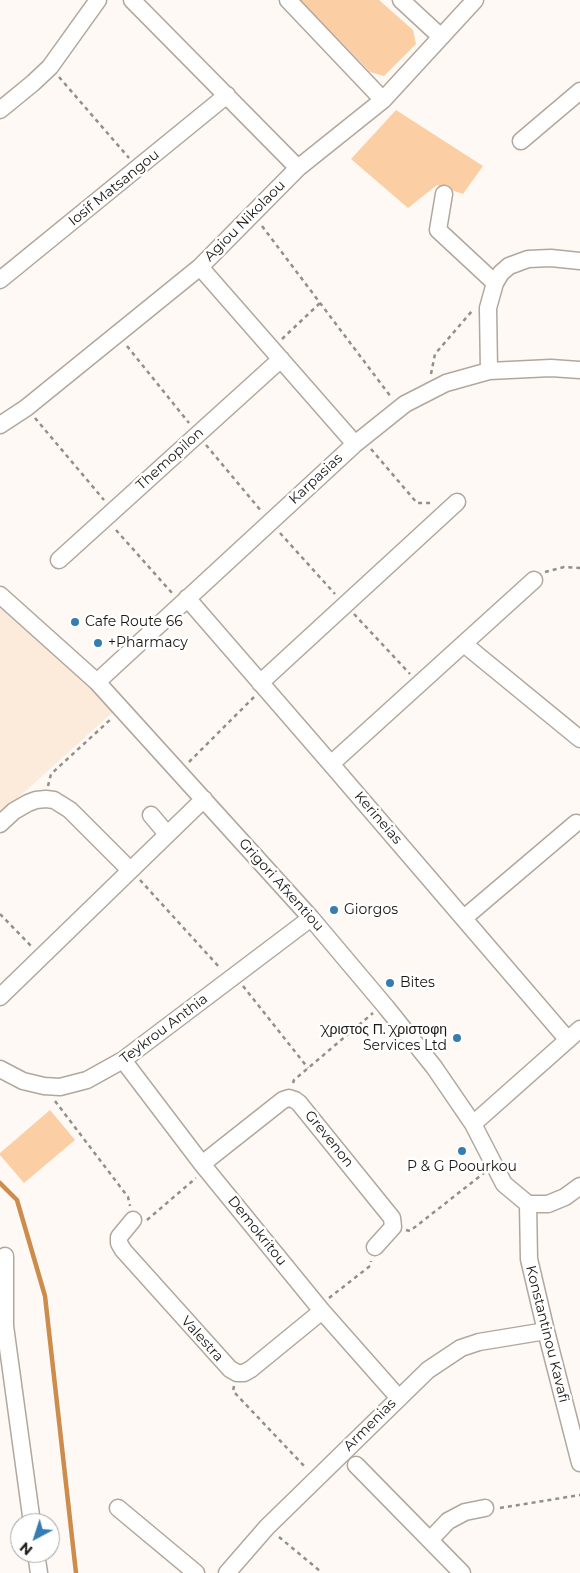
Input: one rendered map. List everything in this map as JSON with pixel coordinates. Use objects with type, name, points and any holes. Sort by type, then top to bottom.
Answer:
[{"type":"street","points":[[0,110],[50,67],[98,0]]},
{"type":"street","points":[[132,0],[298,168]]},
{"type":"street","points":[[288,0],[383,100]]},
{"type":"street","points":[[401,0],[441,37]]},
{"type":"street","name":"Agiou Nikolaou","points":[[0,426],[26,408],[200,267],[298,168],[383,100],[475,0]]},
{"type":"street","points":[[521,141],[580,91]]},
{"type":"street","name":"Iosif Matsangou","points":[[0,280],[227,95]]},
{"type":"street","points":[[444,194],[438,230],[495,283]]},
{"type":"street","points":[[489,371],[488,308],[495,283],[501,273],[509,266],[528,259],[551,258],[580,261]]},
{"type":"street","points":[[200,267],[277,354],[359,441]]},
{"type":"street","name":"Themopilon","points":[[59,560],[277,354]]},
{"type":"street","name":"Karpasias","points":[[97,682],[359,441],[400,408],[428,391],[453,380],[489,371],[551,368],[580,370]]},
{"type":"street","points":[[262,685],[457,502]]},
{"type":"street","points":[[331,764],[534,580]]},
{"type":"street","name":"Grigori Afxentiou","points":[[0,595],[97,682],[311,918],[434,1067],[473,1124],[504,1184],[528,1204]]},
{"type":"street","name":"Kerineias","points":[[184,601],[262,685],[464,918],[574,1035]]},
{"type":"street","points":[[464,644],[580,739]]},
{"type":"street","points":[[0,996],[204,799]]},
{"type":"street","points":[[0,824],[21,806],[36,800],[54,800],[70,810],[130,870]]},
{"type":"street","points":[[151,816],[167,834]]},
{"type":"street","points":[[464,918],[576,823]]},
{"type":"street","name":"Teykrou Anthia","points":[[0,1069],[23,1081],[44,1086],[60,1087],[73,1085],[100,1074],[123,1060],[311,918]]},
{"type":"street","points":[[473,1124],[574,1035]]},
{"type":"street","name":"Demokritou","points":[[123,1060],[204,1166],[320,1309],[398,1397]]},
{"type":"street","name":"Grevenon","points":[[204,1166],[283,1100],[289,1098],[299,1103],[392,1218],[393,1228]]},
{"type":"street","points":[[528,1204],[548,1204],[565,1198],[580,1186]]},
{"type":"street","name":"Konstantinou Kavafi","points":[[528,1204],[529,1259],[580,1463]]},
{"type":"street","name":"Valestra","points":[[133,1220],[118,1237],[119,1244],[230,1369],[237,1373]]},
{"type":"street","points":[[375,1247],[393,1228]]},
{"type":"street","points":[[5,1256],[5,1326],[31,1513]]},
{"type":"street","points":[[237,1373],[244,1373],[252,1369],[320,1309]]},
{"type":"street","name":"Armenias","points":[[227,1573],[267,1527],[398,1397],[428,1370],[461,1348],[479,1342],[500,1337],[546,1331]]},
{"type":"street","points":[[356,1465],[462,1573]]},
{"type":"street","points":[[118,1508],[196,1573]]},
{"type":"street","points":[[430,1540],[448,1521],[465,1512],[486,1508]]},
{"type":"path","points":[[50,67],[139,168]]},
{"type":"path","points":[[253,214],[400,408]]},
{"type":"path","points":[[277,354],[320,303]]},
{"type":"path","points":[[428,391],[435,354],[474,310]]},
{"type":"path","points":[[26,408],[109,514],[184,601]]},
{"type":"path","points":[[359,441],[417,503],[457,502]]},
{"type":"path","points":[[534,580],[550,570],[564,567],[580,568]]},
{"type":"path","points":[[179,772],[262,685]]},
{"type":"path","points":[[46,799],[50,774],[122,709]]},
{"type":"path","points":[[130,870],[232,977],[308,1068]]},
{"type":"path","points":[[0,914],[41,957]]},
{"type":"path","points":[[294,1080],[383,1004]]},
{"type":"path","points":[[44,1086],[128,1197],[133,1220],[147,1220],[204,1166]]},
{"type":"path","points":[[393,1228],[410,1231],[495,1165]]},
{"type":"path","points":[[320,1309],[370,1266],[375,1247]]},
{"type":"path","points":[[237,1373],[233,1391],[316,1478]]},
{"type":"path","points":[[486,1508],[496,1509],[580,1495]]},
{"type":"path","points":[[267,1527],[320,1571],[318,1573]]},
{"type":"shaded area","points":[[300,0],[379,0],[413,30],[416,44],[384,76],[370,72]]},
{"type":"shaded area","points":[[396,110],[483,166],[463,194],[437,185],[408,208],[351,159]]},
{"type":"shaded area","points":[[0,608],[114,711],[0,814]]},
{"type":"shaded area","points":[[50,1110],[75,1140],[24,1183],[0,1153]]},
{"type":"waterway","points":[[0,1183],[17,1200],[45,1296],[76,1573]]},
{"type":"place","name":"Cafe Route 66","points":[[75,622]]},
{"type":"place","name":"+Pharmacy","points":[[98,643]]},
{"type":"place","name":"Giorgos","points":[[334,910]]},
{"type":"place","name":"Bites","points":[[390,983]]},
{"type":"place","name":"Χριστος Π. Χριστοφη Services Ltd","points":[[457,1038]]},
{"type":"place","name":"P & G Poourkou","points":[[462,1151]]}]
